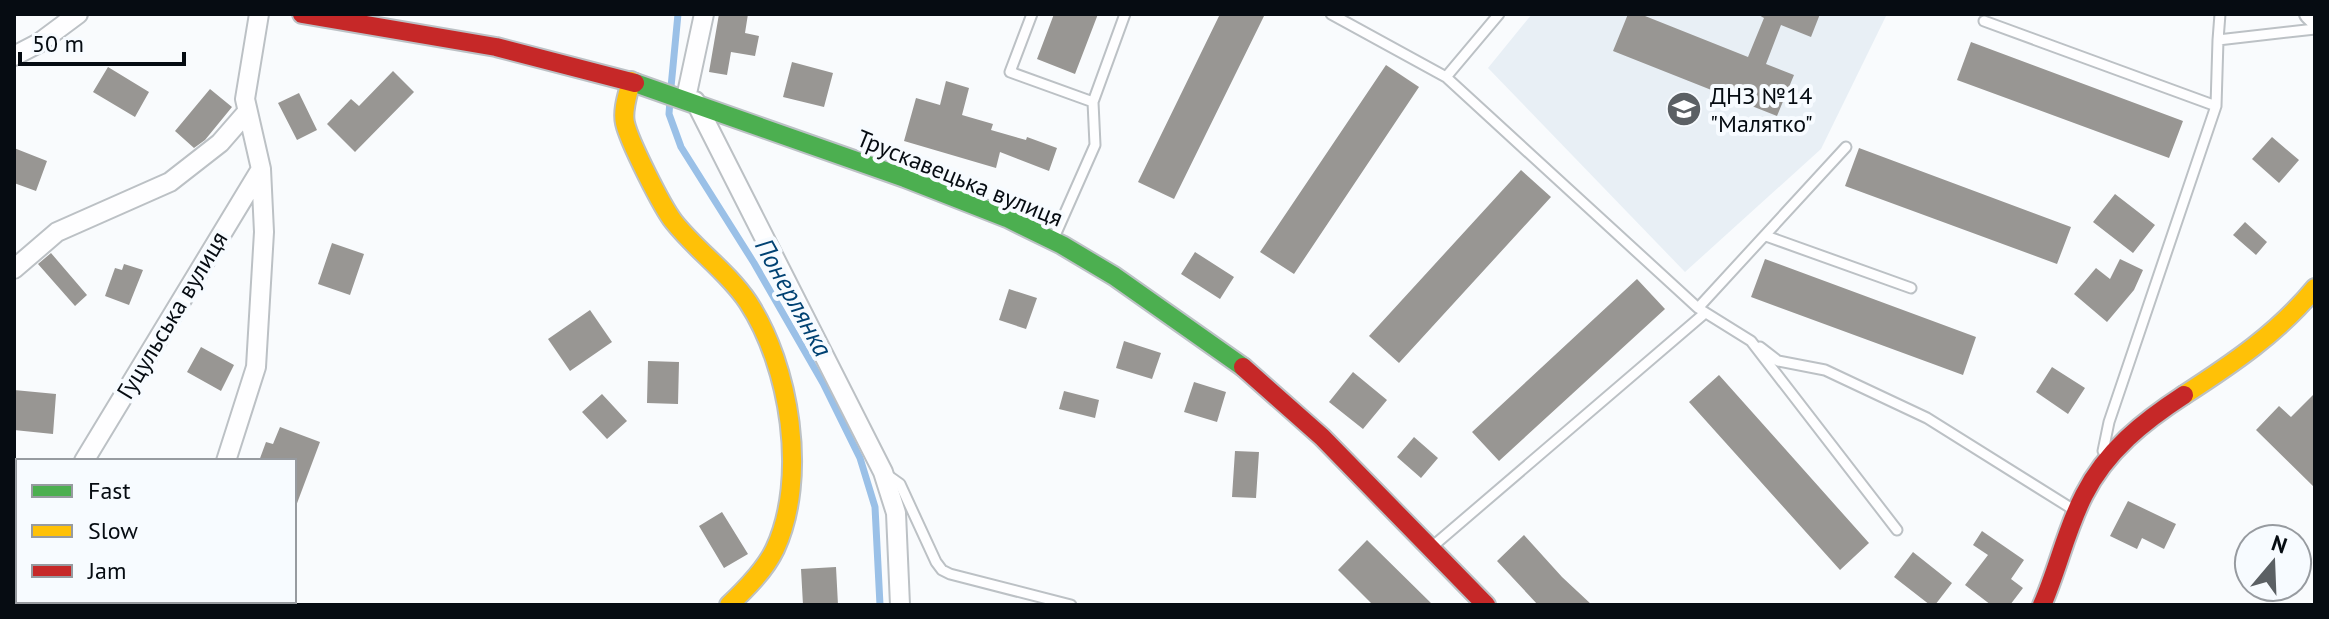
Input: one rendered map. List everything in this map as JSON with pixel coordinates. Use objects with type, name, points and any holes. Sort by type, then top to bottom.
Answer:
[{"type":"main road","name":"Трускавецька вулиця","points":[[302,14],[521,52],[631,81],[1007,218],[1053,241],[1140,293],[1240,365],[1323,438],[1486,605]]},
{"type":"main road","points":[[631,81],[625,122],[671,219],[729,276],[757,317],[780,376],[790,421],[791,469],[787,513],[775,550],[729,605]]},
{"type":"main road","points":[[2042,605],[2075,511],[2100,466],[2121,443],[2156,414],[2263,341],[2300,307],[2315,288]]},
{"type":"street","points":[[14,56],[39,43],[78,14]]},
{"type":"street","name":"Гуцульська вулиця","points":[[227,459],[256,367],[264,232],[261,169],[245,99],[259,14]]},
{"type":"street","points":[[704,14],[687,99],[883,472],[896,513],[900,605]]},
{"type":"street","points":[[2309,14],[2315,20]]},
{"type":"street","points":[[14,269],[57,232],[170,182],[220,143],[247,112]]},
{"type":"street","name":"Гуцульська вулиця","points":[[85,459],[261,169]]},
{"type":"lane","points":[[1032,14],[1010,72],[1093,102]]},
{"type":"lane","points":[[1053,241],[1095,145],[1093,102],[1125,14]]},
{"type":"lane","points":[[1331,14],[1446,77],[1702,310],[1778,361],[1825,370],[1927,418],[2075,511]]},
{"type":"lane","points":[[1446,77],[1499,14]]},
{"type":"lane","points":[[2100,466],[2109,422],[2216,106],[2220,14]]},
{"type":"lane","points":[[1984,21],[2216,106]]},
{"type":"lane","points":[[2218,40],[2315,29]]},
{"type":"lane","points":[[1431,548],[1702,310],[1846,147]]},
{"type":"lane","points":[[1766,236],[1911,288]]},
{"type":"lane","points":[[1751,341],[1897,530]]},
{"type":"lane","points":[[883,472],[900,484],[942,570],[1071,605]]},
{"type":"shaded area","name":"ДНЗ №14 \"Малятко\"","points":[[1532,14],[1887,14],[1821,149],[1685,272],[1488,68]]},
{"type":"building","points":[[719,14],[748,14],[745,33],[759,36],[755,56],[731,52],[727,75],[709,72]]},
{"type":"building","points":[[1054,14],[1098,14],[1075,74],[1037,59]]},
{"type":"building","points":[[1220,14],[1265,14],[1174,199],[1138,182]]},
{"type":"building","points":[[1628,14],[1640,14],[1748,57],[1764,18],[1757,14],[1820,14],[1811,37],[1781,25],[1766,64],[1794,75],[1777,116],[1613,51]]},
{"type":"building","points":[[1971,42],[2183,121],[2169,158],[1957,80]]},
{"type":"building","points":[[792,62],[833,73],[824,107],[783,97]]},
{"type":"building","points":[[1386,65],[1419,87],[1294,274],[1260,252]]},
{"type":"building","points":[[108,67],[149,92],[135,117],[93,92]]},
{"type":"building","points":[[393,71],[414,92],[355,152],[327,124],[351,99],[359,106]]},
{"type":"building","points":[[946,81],[969,88],[962,115],[993,124],[991,130],[1026,140],[1027,137],[1057,148],[1049,171],[1000,152],[996,168],[904,141],[916,98],[940,105]]},
{"type":"building","points":[[210,89],[232,107],[205,140],[194,148],[175,131]]},
{"type":"building","points":[[299,93],[317,130],[297,140],[278,103]]},
{"type":"building","points":[[2272,137],[2299,160],[2279,183],[2252,159]]},
{"type":"building","points":[[14,148],[47,161],[36,191],[14,183]]},
{"type":"building","points":[[1859,148],[2071,227],[2057,264],[1845,186]]},
{"type":"building","points":[[1521,170],[1551,197],[1399,363],[1369,336]]},
{"type":"building","points":[[2115,194],[2155,225],[2133,253],[2093,222]]},
{"type":"building","points":[[2245,222],[2267,242],[2256,255],[2233,235]]},
{"type":"building","points":[[332,243],[364,254],[350,295],[318,284]]},
{"type":"building","points":[[1195,252],[1234,277],[1220,299],[1181,274]]},
{"type":"building","points":[[51,253],[87,295],[75,306],[38,264]]},
{"type":"building","points":[[1765,259],[1976,337],[1963,375],[1751,297]]},
{"type":"building","points":[[2120,259],[2143,270],[2134,290],[2107,322],[2074,294],[2096,268],[2110,279]]},
{"type":"building","points":[[124,264],[143,270],[129,305],[105,296],[115,268],[122,270]]},
{"type":"building","points":[[1637,279],[1665,309],[1499,461],[1472,432]]},
{"type":"building","points":[[1009,289],[1037,298],[1026,329],[999,320]]},
{"type":"building","points":[[590,310],[612,342],[570,371],[548,339]]},
{"type":"building","points":[[1124,341],[1161,353],[1152,379],[1116,368]]},
{"type":"building","points":[[201,347],[234,365],[221,391],[187,372]]},
{"type":"building","points":[[648,361],[679,362],[678,404],[647,403]]},
{"type":"building","points":[[2052,367],[2085,388],[2068,414],[2036,392]]},
{"type":"building","points":[[1353,372],[1387,400],[1363,429],[1329,402]]},
{"type":"building","points":[[1719,375],[1869,543],[1840,570],[1689,402]]},
{"type":"building","points":[[1194,382],[1226,392],[1217,422],[1184,412]]},
{"type":"building","points":[[14,390],[56,394],[53,434],[14,430]]},
{"type":"building","points":[[1064,391],[1099,400],[1095,418],[1059,409]]},
{"type":"building","points":[[2315,393],[2315,488],[2256,430],[2279,406],[2291,417]]},
{"type":"building","points":[[602,394],[627,421],[607,439],[582,412]]},
{"type":"building","points":[[280,427],[320,442],[296,506],[296,459],[260,459],[266,442],[273,444]]},
{"type":"building","points":[[1414,437],[1438,458],[1421,478],[1397,457]]},
{"type":"building","points":[[1235,451],[1259,452],[1256,498],[1232,497]]},
{"type":"building","points":[[2128,501],[2176,524],[2164,549],[2142,538],[2137,549],[2110,536]]},
{"type":"building","points":[[722,512],[748,554],[724,568],[699,526]]},
{"type":"building","points":[[1982,531],[2024,560],[2011,579],[2023,588],[2010,605],[1991,605],[1965,585],[1988,555],[1973,545]]},
{"type":"building","points":[[1524,535],[1592,605],[1538,605],[1497,561]]},
{"type":"building","points":[[1367,540],[1433,605],[1373,605],[1338,570]]},
{"type":"building","points":[[1913,552],[1952,583],[1935,605],[1930,605],[1894,577]]},
{"type":"building","points":[[836,567],[838,605],[803,605],[801,569]]},
{"type":"waterway","name":"Понерлянка","points":[[671,87],[678,14]]},
{"type":"waterway","name":"Понерлянка","points":[[670,100],[669,114],[681,147],[754,263],[823,383],[860,458],[875,507],[880,605]]},
{"type":"traffic: fast","points":[[635,83],[905,178],[1007,218],[1062,245],[1114,276],[1243,367]]},
{"type":"traffic: slow","points":[[631,81],[624,118],[646,174],[674,222],[731,280],[748,302],[763,328],[784,390],[792,457],[791,489],[785,521],[766,564],[729,605]]},
{"type":"traffic: slow","points":[[2184,395],[2270,333],[2315,288]]},
{"type":"traffic: jam","points":[[302,14],[496,47],[635,83]]},
{"type":"traffic: jam","points":[[1243,367],[1322,437],[1486,605]]},
{"type":"traffic: jam","points":[[2042,605],[2072,522],[2103,464],[2127,438],[2184,395]]},
{"type":"place","name":"ДНЗ №14 \"Малятко\"","points":[[1684,109]]}]
